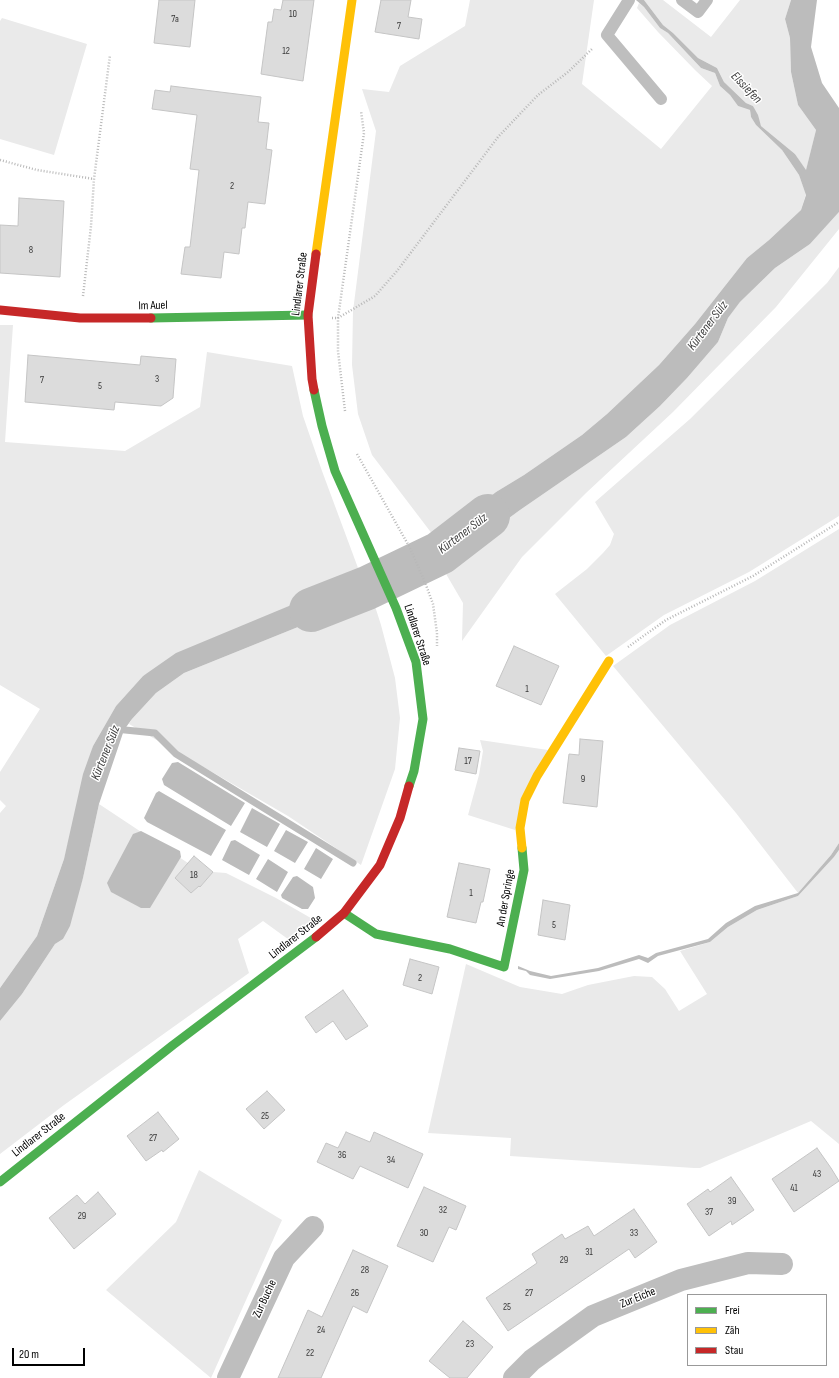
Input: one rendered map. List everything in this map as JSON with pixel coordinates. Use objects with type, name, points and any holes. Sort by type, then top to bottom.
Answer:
[{"type":"main road","name":"Lindlarer Straße","points":[[0,1182],[173,1045],[325,930],[344,913],[380,865],[400,818],[414,770],[423,719],[416,662],[396,608],[335,471],[322,426],[312,380],[308,315],[352,0]]},
{"type":"main road","name":"Im Auel","points":[[0,310],[80,318],[123,319],[308,315]]},
{"type":"main road","name":"An der Springe","points":[[344,913],[376,934],[450,949],[504,967],[524,870],[520,828],[525,800],[537,776],[609,661]]},
{"type":"street","name":"Zur Buche","points":[[228,1378],[284,1258],[313,1227]]},
{"type":"street","name":"Zur Eiche","points":[[514,1378],[532,1360],[593,1316],[681,1280],[748,1263],[782,1264]]},
{"type":"lane","points":[[682,0],[698,12],[707,0]]},
{"type":"lane","points":[[629,1],[608,35],[660,99]]},
{"type":"path","points":[[338,318],[375,296],[397,271],[498,137],[538,95],[568,72],[608,35]]},
{"type":"path","points":[[80,318],[94,179],[110,55]]},
{"type":"path","points":[[345,413],[338,351],[338,318],[364,133],[361,110]]},
{"type":"path","points":[[0,160],[37,170],[94,179]]},
{"type":"path","points":[[356,454],[407,542],[428,590]]},
{"type":"path","points":[[609,661],[666,620],[753,576],[839,522]]},
{"type":"shaded area","points":[[470,0],[594,0],[582,84],[661,149],[712,86],[658,32],[637,8],[639,3],[644,7],[660,28],[668,33],[701,68],[715,73],[720,86],[730,95],[738,106],[750,110],[751,117],[756,125],[782,150],[799,175],[806,194],[801,210],[747,258],[695,324],[659,365],[607,414],[582,435],[524,475],[496,492],[436,539],[372,455],[358,414],[352,365],[353,311],[376,131],[362,89],[389,92],[400,66],[465,26]]},
{"type":"shaded area","points":[[644,0],[663,0],[711,37],[740,0],[791,0],[785,19],[790,38],[791,72],[798,105],[816,130],[806,171],[795,154],[761,126],[753,106],[746,103],[724,82],[717,68],[698,58],[663,25]]},
{"type":"shaded area","points":[[2,18],[87,44],[54,155],[0,139],[0,21]]},
{"type":"shaded area","points":[[839,212],[839,229],[776,307],[673,412],[586,493],[522,557],[462,641],[463,603],[442,567],[520,510],[626,437],[660,406],[687,378],[718,342],[728,318],[740,302],[775,268],[810,244]]},
{"type":"shaded area","points":[[839,267],[839,516],[749,572],[664,615],[606,656],[555,594],[587,569],[610,545],[614,534],[595,502],[690,419],[827,283]]},
{"type":"shaded area","points":[[0,325],[13,325],[5,442],[125,451],[200,407],[207,352],[292,366],[303,416],[361,576],[285,608],[143,676],[116,706],[93,746],[64,859],[37,936],[0,988],[0,813],[6,806],[0,800],[0,772],[40,709],[0,685]]},
{"type":"shaded area","points":[[839,529],[839,843],[831,855],[798,893],[736,813],[613,666],[670,625],[755,581]]},
{"type":"shaded area","points":[[373,600],[395,678],[400,718],[395,769],[361,865],[288,816],[129,724],[156,693],[184,673],[355,604]]},
{"type":"shaded area","points":[[480,740],[548,750],[515,830],[468,815],[479,775],[483,751]]},
{"type":"shaded area","points":[[99,804],[188,863],[175,878],[191,893],[199,886],[200,887],[213,872],[226,873],[276,898],[316,921],[292,942],[263,921],[238,939],[249,973],[64,1105],[0,1154],[0,1021],[22,994],[55,944],[63,939],[83,878]]},
{"type":"shaded area","points":[[839,850],[839,1144],[811,1121],[700,1168],[694,1168],[510,1156],[511,1138],[428,1133],[466,964],[520,987],[562,994],[588,985],[634,976],[652,977],[665,989],[679,1011],[707,994],[680,951],[710,942],[728,927],[757,910],[798,896]]},
{"type":"shaded area","points":[[199,1170],[282,1220],[211,1378],[106,1290],[176,1222]]},
{"type":"water","points":[[636,0],[644,0],[663,25],[698,58],[717,68],[724,82],[746,103],[753,106],[758,115],[761,126],[795,154],[806,170],[816,130],[798,105],[791,72],[790,38],[785,19],[791,0],[817,0],[811,47],[822,83],[839,108],[839,212],[810,244],[775,268],[740,302],[728,318],[718,342],[687,378],[660,406],[626,437],[520,510],[442,567],[436,539],[496,492],[524,475],[582,435],[607,414],[659,365],[695,324],[747,258],[801,210],[806,195],[799,175],[782,150],[756,125],[751,117],[750,110],[738,106],[730,95],[720,86],[715,73],[701,68],[668,33],[660,28],[644,7]]},
{"type":"water","points":[[361,576],[373,600],[355,604],[184,673],[156,693],[132,719],[124,730],[99,804],[83,878],[70,926],[63,939],[55,944],[22,994],[0,1021],[0,988],[37,936],[64,859],[83,774],[93,746],[116,706],[143,676],[176,653]]},
{"type":"water","points":[[178,762],[245,803],[231,826],[164,785],[162,779],[172,763]]},
{"type":"water","points":[[159,791],[226,830],[211,856],[147,822],[144,818],[156,793]]},
{"type":"water","points":[[252,808],[280,824],[267,847],[240,832]]},
{"type":"water","points":[[286,830],[308,842],[295,863],[274,851]]},
{"type":"water","points":[[141,831],[180,851],[181,857],[150,908],[141,908],[111,892],[107,883],[133,834]]},
{"type":"water","points":[[235,840],[260,855],[249,875],[222,860],[231,841]]},
{"type":"water","points":[[839,843],[839,850],[834,857],[798,896],[757,910],[728,927],[710,942],[658,956],[648,963],[639,959],[599,971],[550,979],[530,975],[526,971],[518,969],[518,966],[530,971],[551,976],[598,968],[639,955],[648,958],[656,953],[708,939],[726,923],[755,906],[798,893],[831,855]]},
{"type":"water","points":[[316,848],[333,859],[321,879],[304,869]]},
{"type":"water","points":[[268,859],[288,872],[277,892],[256,879]]},
{"type":"water","points":[[297,876],[313,887],[315,898],[308,909],[302,909],[282,898],[281,895],[293,877]]},
{"type":"building","points":[[159,0],[195,0],[190,47],[154,43]]},
{"type":"building","points":[[283,0],[314,0],[303,81],[261,74],[268,22],[272,22],[274,9],[281,10]]},
{"type":"building","points":[[381,0],[411,0],[408,17],[422,19],[419,39],[375,32]]},
{"type":"building","points":[[171,86],[261,97],[258,122],[269,123],[266,149],[272,150],[265,204],[248,202],[245,228],[242,228],[239,254],[224,252],[221,278],[181,274],[185,247],[190,247],[199,170],[190,169],[197,115],[152,109],[155,90],[170,92]]},
{"type":"building","points":[[19,198],[64,201],[60,277],[0,273],[0,225],[18,226]]},
{"type":"building","points":[[28,355],[140,365],[141,356],[176,359],[173,398],[161,406],[115,402],[114,410],[25,402]]},
{"type":"building","points":[[514,646],[559,666],[541,705],[496,686]]},
{"type":"building","points":[[580,739],[603,741],[597,807],[563,803],[569,754],[579,755]]},
{"type":"building","points":[[459,748],[480,751],[476,774],[455,770]]},
{"type":"building","points":[[194,856],[213,872],[200,887],[199,886],[191,893],[175,878]]},
{"type":"building","points":[[459,863],[490,869],[483,902],[481,902],[476,923],[447,917]]},
{"type":"building","points":[[543,900],[570,905],[565,940],[538,935]]},
{"type":"building","points":[[410,959],[439,967],[432,994],[403,985]]},
{"type":"building","points":[[343,990],[368,1026],[346,1040],[333,1021],[316,1033],[305,1017]]},
{"type":"building","points":[[267,1091],[285,1110],[264,1129],[246,1109]]},
{"type":"building","points":[[158,1112],[179,1139],[163,1152],[162,1150],[146,1161],[127,1136]]},
{"type":"building","points":[[346,1132],[370,1142],[374,1132],[423,1154],[408,1188],[360,1166],[353,1179],[317,1162],[326,1143],[338,1148]]},
{"type":"building","points":[[817,1148],[839,1181],[794,1212],[772,1179]]},
{"type":"building","points":[[731,1177],[754,1210],[732,1225],[731,1221],[709,1236],[687,1204],[708,1189],[710,1192]]},
{"type":"building","points":[[424,1187],[466,1206],[456,1230],[449,1227],[433,1262],[397,1246]]},
{"type":"building","points":[[98,1192],[116,1214],[74,1249],[49,1218],[77,1195],[85,1204]]},
{"type":"building","points":[[634,1209],[657,1242],[635,1258],[629,1249],[508,1331],[486,1298],[537,1263],[532,1254],[562,1234],[565,1239],[588,1226],[594,1236]]},
{"type":"building","points":[[353,1250],[388,1266],[367,1313],[353,1306],[321,1378],[278,1378],[308,1310],[322,1317]]},
{"type":"building","points":[[463,1321],[493,1347],[467,1378],[450,1378],[429,1361]]},
{"type":"waterway","name":"Kürtener Sülz","points":[[311,610],[367,588],[440,553],[488,516]]},
{"type":"waterway","points":[[115,729],[155,733],[176,754],[353,863]]},
{"type":"traffic: fast","points":[[151,318],[308,315]]},
{"type":"traffic: fast","points":[[314,390],[322,426],[335,471],[396,608],[416,662],[423,719],[414,771],[409,786]]},
{"type":"traffic: fast","points":[[344,913],[376,934],[450,949],[504,967],[524,870],[522,848]]},
{"type":"traffic: fast","points":[[0,1182],[173,1045],[316,937]]},
{"type":"traffic: slow","points":[[316,254],[352,0]]},
{"type":"traffic: slow","points":[[522,848],[520,828],[525,800],[537,776],[609,661]]},
{"type":"traffic: jam","points":[[314,390],[308,315],[316,254]]},
{"type":"traffic: jam","points":[[0,310],[80,318],[151,318]]},
{"type":"traffic: jam","points":[[316,937],[344,913],[380,865],[400,818],[409,786]]},
{"type":"water label","name":"Elssiefen","points":[[746,88]]}]
